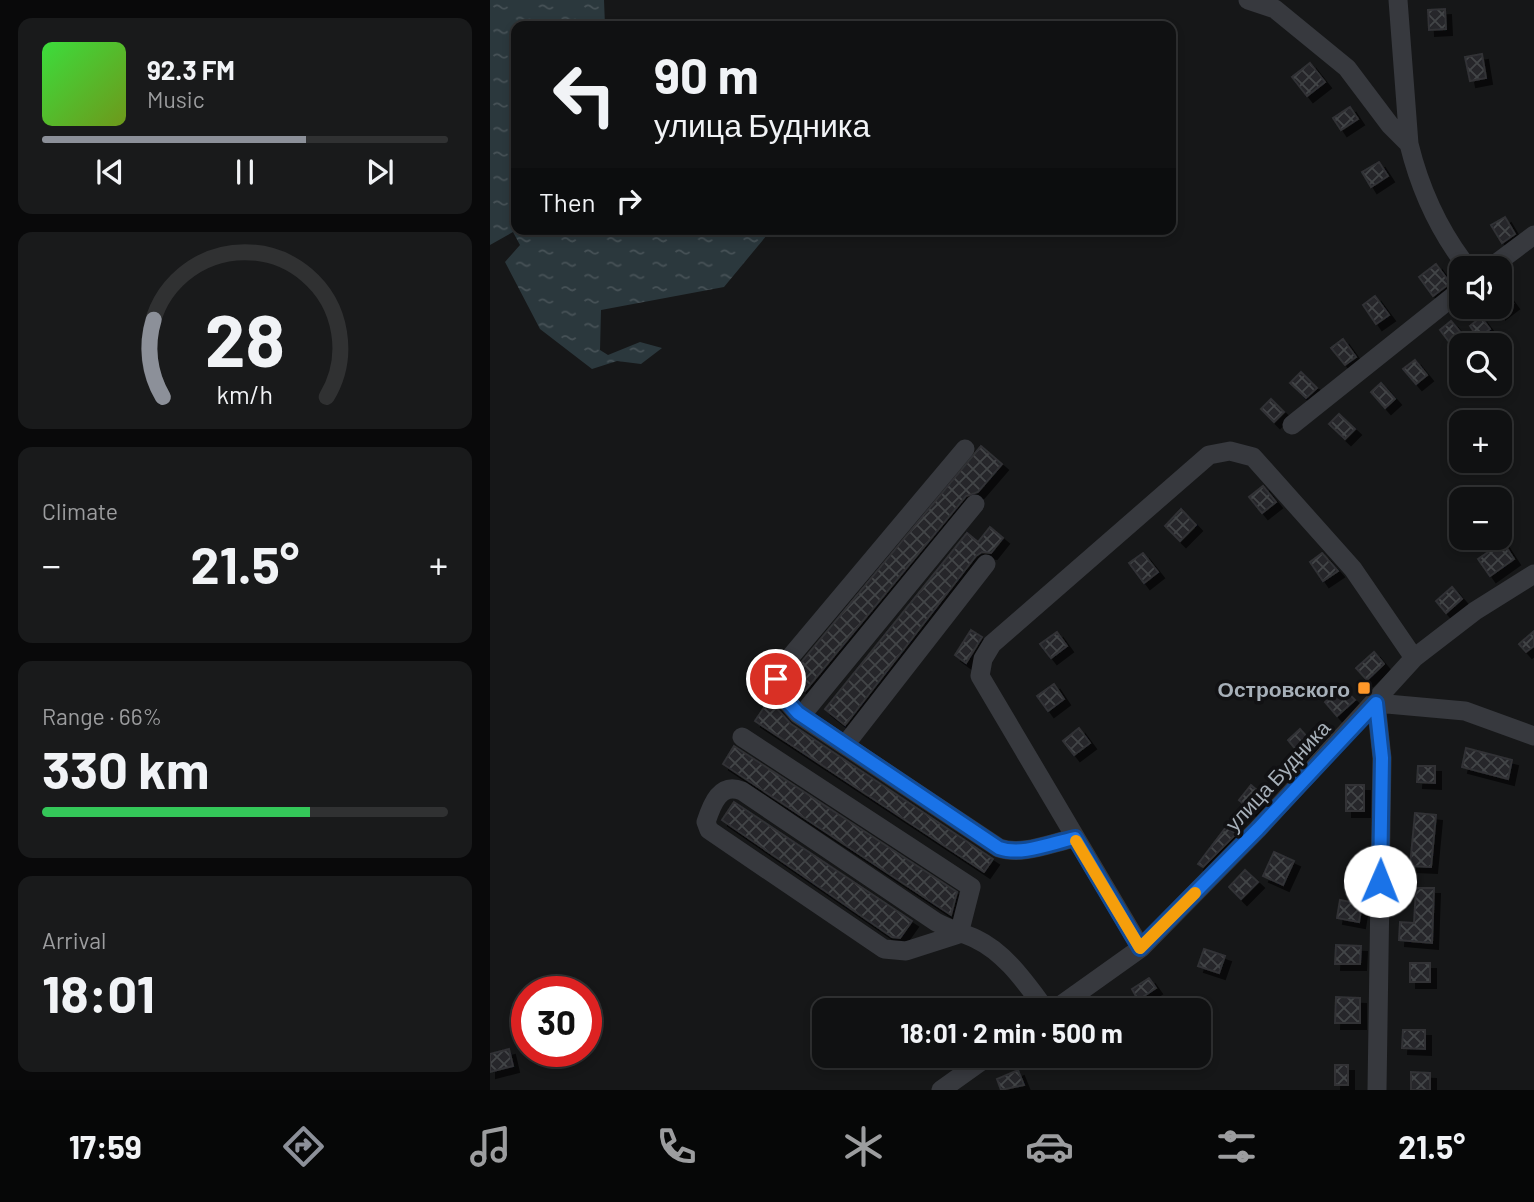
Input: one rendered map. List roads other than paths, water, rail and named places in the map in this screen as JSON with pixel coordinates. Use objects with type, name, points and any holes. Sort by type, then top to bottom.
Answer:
[{"type":"street","points":[[1248,0],[1275,9],[1347,68],[1390,125],[1409,144]]},
{"type":"street","points":[[1398,0],[1409,144],[1426,197],[1459,256]]},
{"type":"street","points":[[1506,256],[1534,235]]},
{"type":"street","points":[[1292,425],[1449,300]]},
{"type":"street","points":[[965,449],[776,674],[779,692],[801,716],[999,848],[1009,851],[1027,849],[1075,838]]},
{"type":"street","points":[[1140,948],[980,676],[983,659],[992,644],[1209,455],[1230,451],[1253,457],[1353,569],[1414,658]]},
{"type":"street","points":[[801,716],[975,504]]},
{"type":"street","points":[[845,745],[986,564]]},
{"type":"street","name":"улица Будника","points":[[1071,998],[1140,948],[1258,829],[1376,703],[1414,658],[1475,611],[1534,574]]},
{"type":"street","points":[[1377,1090],[1382,758],[1376,703],[1465,711],[1534,736]]},
{"type":"street","points":[[742,737],[971,887],[959,934]]},
{"type":"street","points":[[959,934],[906,951],[884,949],[709,830],[705,822],[713,803],[722,790],[742,790],[936,922],[959,934],[978,939],[1008,962],[1036,998]]},
{"type":"street","points":[[941,1090],[964,1082],[977,1068]]},
{"type":"water","points":[[490,0],[604,0],[605,21],[511,21],[511,233],[490,245]]},
{"type":"water","points":[[515,235],[767,235],[724,287],[601,310],[600,350],[608,355],[640,342],[662,348],[641,364],[617,361],[592,369],[540,329],[505,262],[520,245]]},
{"type":"place","name":"Островского","points":[[1364,688]]}]
